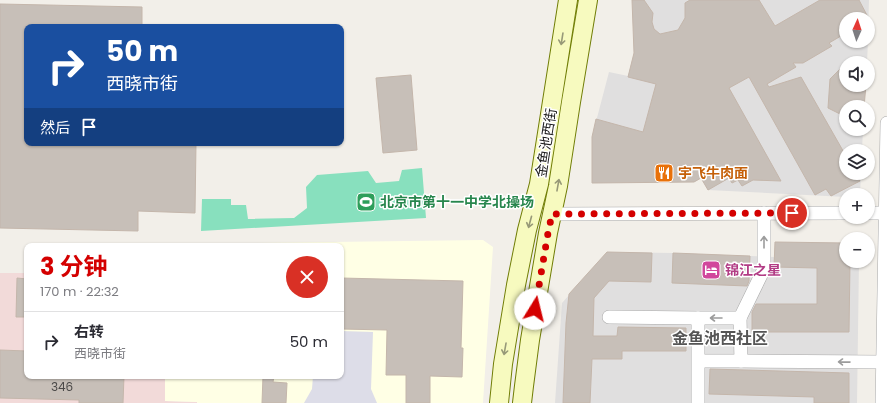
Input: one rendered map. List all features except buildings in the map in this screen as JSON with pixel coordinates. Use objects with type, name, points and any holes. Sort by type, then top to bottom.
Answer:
[{"type":"street","name":"金鱼池西街","points":[[499,403],[503,364],[527,230],[540,184],[568,0]]},
{"type":"street","name":"金鱼池西街","points":[[522,403],[530,340],[548,233],[558,186],[588,0]]},
{"type":"street","points":[[882,403],[887,124]]},
{"type":"street","points":[[741,361],[740,318],[764,269],[764,213]]},
{"type":"street","points":[[552,214],[839,213]]},
{"type":"street","points":[[875,213],[886,213]]},
{"type":"street","points":[[609,316],[740,318]]},
{"type":"street","points":[[698,318],[698,403]]},
{"type":"street","points":[[698,361],[883,362]]},
{"type":"shaded area","points":[[632,0],[869,0],[869,12],[839,12],[839,48],[868,48],[867,56],[839,56],[839,92],[865,92],[865,100],[839,100],[839,136],[863,136],[862,144],[839,144],[839,180],[861,180],[860,188],[839,188],[839,197],[708,190],[701,178],[694,182],[592,183],[592,137],[609,72],[628,76],[634,53]]},
{"type":"shaded area","points":[[483,240],[493,247],[483,403],[197,403],[165,401],[165,379],[344,379],[344,243],[260,243]]},
{"type":"shaded area","points":[[775,242],[839,243],[839,268],[859,268],[857,403],[555,403],[562,303],[607,252],[774,257]]},
{"type":"shaded area","points":[[0,273],[24,273],[24,379],[165,379],[165,401],[197,402],[197,403],[0,403]]},
{"type":"shaded area","points":[[705,325],[735,325],[736,353],[705,353]]},
{"type":"shaded area","points":[[344,331],[373,332],[371,389],[377,403],[304,403],[312,389],[313,379],[344,379]]},
{"type":"green space","name":"北京市第十一中学北操场","points":[[422,168],[426,218],[201,231],[202,199],[231,199],[231,205],[246,205],[248,219],[294,218],[307,208],[306,187],[317,175],[368,171],[376,183],[399,181],[402,170]]},
{"type":"place","name":"宇飞牛肉面","points":[[664,173]]},
{"type":"place","name":"北京市第十一中学北操场","points":[[366,202]]},
{"type":"place","name":"锦江之星","points":[[711,270]]},
{"type":"district","name":"金鱼池西社区","points":[[720,338]]},
{"type":"route","points":[[535,309],[552,214],[792,213]]}]
